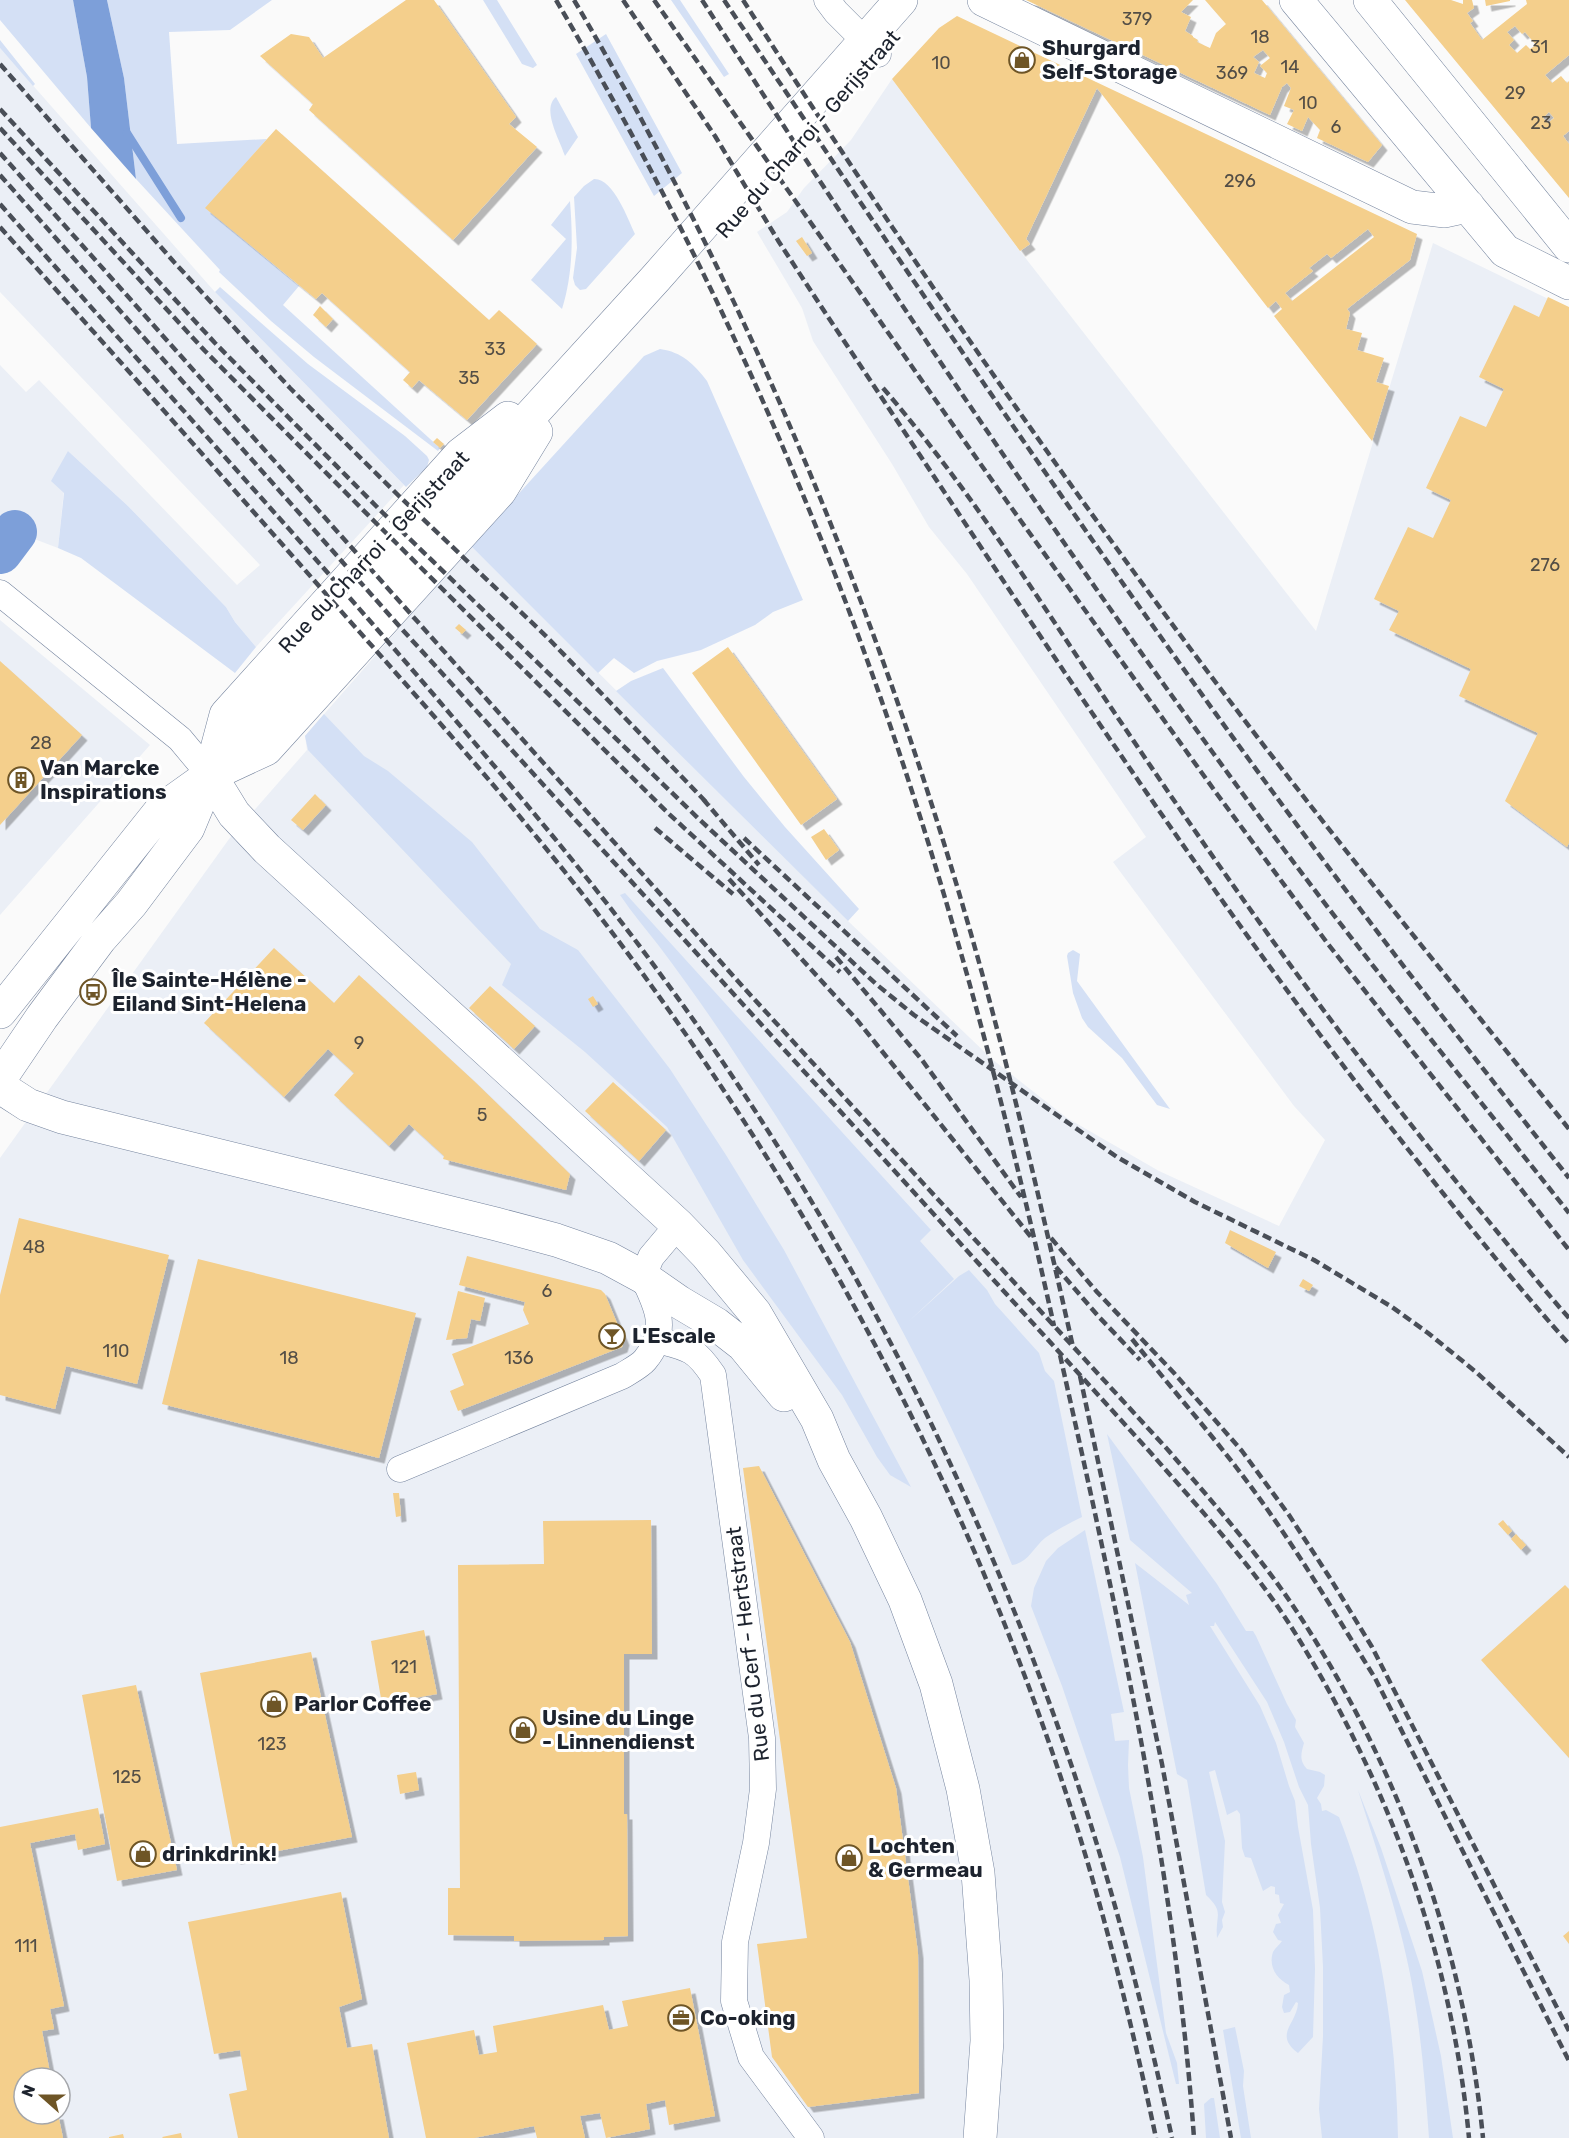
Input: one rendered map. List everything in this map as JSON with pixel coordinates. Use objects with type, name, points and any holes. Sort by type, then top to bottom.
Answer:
[{"type":"main road","name":"Rue du Charroi - Gerijstraat","points":[[866,42],[884,0]]},
{"type":"main road","name":"Rue du Charroi - Gerijstraat","points":[[0,1012],[161,810],[210,775],[430,526],[656,278],[694,216],[866,42],[902,0]]},
{"type":"main road","name":"Rue du Charroi - Gerijstraat","points":[[866,42],[921,0]]},
{"type":"main road","points":[[984,0],[1412,207],[1445,211],[1468,206]]},
{"type":"main road","points":[[1296,0],[1505,251],[1569,283]]},
{"type":"main road","points":[[1370,0],[1569,246]]},
{"type":"main road","name":"Rue du Charroi - Gerijstraat","points":[[0,1079],[42,1017],[100,939],[136,897],[188,828],[210,775]]},
{"type":"main road","points":[[210,775],[234,814],[267,849],[678,1225],[706,1254],[754,1313],[818,1419],[834,1460],[876,1538],[909,1610],[936,1684],[963,1789],[978,1873],[986,1980],[987,2041],[980,2138]]},
{"type":"main road","points":[[0,1087],[28,1105],[62,1117],[556,1240],[608,1258],[644,1277],[679,1302],[716,1324],[742,1345],[778,1387],[807,1431],[834,1460]]},
{"type":"street","points":[[827,0],[866,42]]},
{"type":"street","points":[[4,596],[180,739],[210,775]]},
{"type":"street","points":[[400,1469],[622,1376],[644,1361],[657,1340],[660,1326],[655,1300],[644,1277],[651,1257],[678,1225]]},
{"type":"street","name":"Rue du Cerf - Hertstraat","points":[[657,1340],[687,1348],[701,1357],[713,1375],[762,1738],[763,1789],[756,1843],[735,1942],[734,2001],[751,2057],[812,2138]]},
{"type":"shaded area","points":[[0,0],[73,0],[87,77],[91,128],[0,20]]},
{"type":"shaded area","points":[[107,0],[272,0],[230,30],[169,32],[177,144],[267,139],[206,208],[299,286],[283,305],[440,448],[438,451],[314,357],[271,321],[219,272],[220,270],[136,179],[124,78]]},
{"type":"shaded area","points":[[483,0],[497,0],[537,65],[533,68],[522,64]]},
{"type":"shaded area","points":[[671,0],[680,0],[729,74],[724,77]]},
{"type":"shaded area","points":[[606,34],[682,173],[654,196],[576,54]]},
{"type":"shaded area","points":[[0,40],[35,84],[33,86],[0,48]]},
{"type":"shaded area","points":[[0,48],[215,292],[404,485],[256,647],[226,607],[128,506],[68,451],[58,548],[0,526],[0,365],[26,392],[39,380],[237,585],[260,565],[0,292]]},
{"type":"shaded area","points":[[892,79],[1020,251],[1316,631],[1433,243],[1569,309],[1569,2138],[0,2138],[0,1158],[229,839],[307,750],[305,736],[471,546],[848,921],[993,1060],[1067,1118],[1159,1171],[1279,1226],[1325,1140],[1294,1106],[1113,862],[1146,837],[967,574],[929,527],[892,464],[813,341],[802,308],[757,232],[787,212],[804,188],[851,140]]},
{"type":"shaded area","points":[[556,97],[578,137],[565,156],[551,117],[550,109]]},
{"type":"shaded area","points":[[594,179],[601,180],[613,192],[635,234],[586,289],[580,290],[573,278],[577,248],[574,197]]},
{"type":"shaded area","points":[[570,201],[571,256],[562,309],[531,280],[566,239],[551,225]]},
{"type":"shaded area","points":[[220,287],[308,364],[405,436],[427,456],[429,460],[427,467],[406,487],[215,292]]},
{"type":"shaded area","points":[[660,349],[675,353],[687,360],[707,381],[803,600],[773,612],[755,625],[701,650],[657,661],[634,673],[614,658],[598,673],[471,546],[644,356]]},
{"type":"shaded area","points":[[68,451],[128,506],[226,607],[256,647],[235,673],[81,558],[58,548],[64,493],[51,481]]},
{"type":"shaded area","points":[[0,620],[150,745],[0,915]]},
{"type":"shaded area","points":[[663,668],[744,777],[785,827],[859,909],[848,921],[616,691],[631,681]]},
{"type":"shaded area","points":[[324,714],[364,756],[388,771],[472,842],[540,929],[578,950],[670,1069],[784,1250],[911,1487],[890,1475],[877,1457],[842,1395],[743,1260],[667,1127],[585,1052],[502,985],[511,964],[308,750],[305,736]]},
{"type":"shaded area","points":[[625,893],[931,1230],[920,1241],[954,1279],[908,1322],[959,1276],[969,1270],[987,1290],[995,1304],[1039,1353],[1045,1371],[1054,1381],[1082,1517],[1045,1538],[1018,1564],[1012,1565],[955,1436],[857,1249],[784,1128],[714,1022],[620,895]]},
{"type":"shaded area","points":[[1073,950],[1080,954],[1077,981],[1170,1109],[1157,1105],[1122,1058],[1088,1027],[1082,1018],[1073,993],[1067,956]]},
{"type":"shaded area","points":[[1107,1434],[1217,1584],[1246,1631],[1253,1631],[1296,1720],[1295,1727],[1304,1743],[1303,1763],[1307,1769],[1325,1775],[1324,1786],[1317,1798],[1322,1811],[1326,1810],[1339,1817],[1365,1895],[1375,1935],[1394,2056],[1398,2138],[1322,2138],[1319,2109],[1323,2036],[1323,1967],[1320,1908],[1308,1805],[1267,1702],[1215,1622],[1214,1626],[1210,1626],[1260,1706],[1276,1743],[1295,1801],[1313,1910],[1315,1969],[1313,2037],[1298,2053],[1287,2040],[1287,2034],[1298,2003],[1296,2002],[1290,2012],[1284,2013],[1282,2007],[1284,1995],[1290,1992],[1289,1985],[1277,1976],[1272,1963],[1273,1952],[1282,1941],[1278,1940],[1273,1932],[1276,1924],[1281,1923],[1278,1915],[1284,1904],[1280,1903],[1279,1895],[1275,1894],[1275,1887],[1271,1886],[1263,1891],[1251,1858],[1245,1857],[1242,1848],[1240,1814],[1237,1810],[1227,1815],[1215,1770],[1209,1772],[1225,1841],[1222,1902],[1225,1912],[1222,1920],[1223,1927],[1217,1938],[1218,1914],[1212,1901],[1206,1895],[1187,1780],[1177,1774],[1135,1563],[1189,1605],[1186,1595],[1192,1593],[1130,1540]]},
{"type":"shaded area","points":[[1085,1530],[1124,1712],[1111,1714],[1115,1741],[1129,1740],[1129,1788],[1143,1857],[1166,2033],[1177,2063],[1179,2084],[1176,2084],[1120,1857],[1062,1686],[1031,1606],[1034,1588],[1046,1561],[1058,1548]]},
{"type":"shaded area","points":[[1358,1790],[1381,1848],[1422,1971],[1441,2056],[1453,2138],[1429,2138],[1413,1987],[1392,1902]]},
{"type":"shaded area","points":[[1235,2027],[1244,2071],[1243,2086],[1251,2138],[1241,2138],[1223,2030]]},
{"type":"shaded area","points":[[1214,2098],[1220,2138],[1206,2138],[1204,2104]]},
{"type":"water","points":[[73,0],[107,0],[124,78],[136,179],[91,128],[87,77]]},
{"type":"building","points":[[406,0],[434,0],[516,117],[509,124],[537,147],[453,240],[309,110],[313,104],[260,56],[291,34],[309,37],[323,58]]},
{"type":"building","points":[[1026,0],[1193,0],[1181,12],[1191,17],[1185,31],[1198,40],[1197,42],[1210,48],[1216,33],[1226,24],[1205,0],[1262,0],[1382,145],[1368,162],[1317,138],[1320,130],[1308,117],[1302,131],[1287,124],[1294,110],[1284,106],[1291,88],[1287,83],[1282,87],[1270,115]],"holes":[[[1263,50],[1270,58],[1260,66],[1267,73],[1265,78],[1254,73],[1259,62],[1253,57]]]},
{"type":"building","points":[[1405,0],[1451,0],[1463,4],[1463,0],[1472,0],[1474,8],[1467,13],[1473,21],[1470,23],[1482,40],[1527,4],[1526,0],[1569,0],[1569,55],[1545,75],[1552,83],[1561,76],[1567,83],[1569,81],[1569,131],[1563,136],[1569,144],[1569,198]],"holes":[[[1515,26],[1522,34],[1525,32],[1536,45],[1530,49],[1526,45],[1517,53],[1509,45],[1514,40],[1507,32]],[[1549,112],[1554,118],[1548,123],[1543,118]]]},
{"type":"building","points":[[1485,0],[1510,0],[1510,1],[1486,6]]},
{"type":"building","points":[[957,16],[1417,234],[1410,260],[1347,309],[1350,313],[1346,329],[1362,333],[1357,350],[1384,358],[1376,382],[1389,386],[1372,441],[1274,316],[1282,309],[1276,301],[1268,308],[1097,88],[1026,239],[1030,244],[1020,251],[892,79],[939,28]],"holes":[[[1368,229],[1374,237],[1292,301],[1285,293],[1313,271],[1309,268],[1327,254],[1331,258]]]},
{"type":"building","points":[[276,129],[489,320],[499,310],[537,344],[467,420],[419,380],[412,388],[403,380],[410,372],[322,293],[316,299],[205,208]]},
{"type":"building","points":[[802,237],[812,253],[807,256],[796,241]]},
{"type":"building","points":[[1548,297],[1569,307],[1569,843],[1567,847],[1505,801],[1538,733],[1459,696],[1471,669],[1389,630],[1399,611],[1374,599],[1408,527],[1433,538],[1451,500],[1426,488],[1460,416],[1486,427],[1504,389],[1479,377],[1514,305],[1539,317]]},
{"type":"building","points":[[320,306],[333,319],[326,327],[313,315]]},
{"type":"building","points":[[437,438],[444,444],[440,448],[433,442]]},
{"type":"building","points":[[459,624],[466,630],[462,634],[455,628]]},
{"type":"building","points":[[728,647],[837,799],[801,825],[692,673]]},
{"type":"building","name":"Van Marcke Inspirations","points":[[0,661],[82,735],[0,825]]},
{"type":"building","points":[[315,794],[326,805],[303,830],[291,820]]},
{"type":"building","points":[[824,829],[839,850],[826,860],[811,837]]},
{"type":"building","points":[[274,948],[334,1003],[359,975],[570,1174],[566,1190],[443,1159],[444,1156],[409,1124],[389,1146],[334,1095],[354,1073],[328,1049],[284,1097],[204,1023]]},
{"type":"building","points":[[490,986],[535,1026],[514,1049],[469,1008]]},
{"type":"building","points":[[593,996],[598,1004],[593,1007],[588,999]]},
{"type":"building","points":[[613,1082],[666,1130],[639,1161],[585,1111]]},
{"type":"building","points":[[19,1218],[169,1255],[137,1384],[66,1366],[55,1409],[0,1395],[0,1295]]},
{"type":"building","points":[[1230,1230],[1276,1252],[1268,1268],[1225,1243]]},
{"type":"building","points":[[467,1256],[601,1290],[605,1294],[624,1340],[622,1347],[458,1411],[450,1391],[464,1385],[452,1354],[529,1324],[523,1310],[525,1302],[459,1285]]},
{"type":"building","points":[[198,1259],[416,1313],[379,1458],[162,1404]]},
{"type":"building","points":[[1303,1279],[1313,1285],[1309,1291],[1299,1286]]},
{"type":"building","points":[[458,1291],[485,1298],[480,1321],[471,1319],[467,1338],[446,1340]]},
{"type":"building","points":[[759,1466],[850,1642],[896,1788],[918,1953],[919,2093],[808,2107],[772,2057],[757,1944],[807,1938],[743,1468]]},
{"type":"building","points":[[393,1493],[399,1493],[401,1516],[396,1517]]},
{"type":"building","points":[[651,1520],[652,1654],[624,1654],[624,1814],[627,1814],[628,1936],[604,1937],[604,1940],[514,1941],[514,1936],[448,1935],[448,1888],[460,1888],[458,1565],[544,1564],[543,1521]]},
{"type":"building","points":[[1503,1520],[1512,1531],[1508,1535],[1498,1524]]},
{"type":"building","points":[[1516,1534],[1526,1545],[1521,1550],[1511,1539]]},
{"type":"building","points":[[1565,1585],[1569,1589],[1569,1758],[1481,1660]]},
{"type":"building","points":[[424,1630],[437,1694],[382,1704],[371,1641]]},
{"type":"building","points":[[311,1652],[352,1837],[235,1859],[200,1673]]},
{"type":"building","points":[[136,1685],[177,1870],[117,1881],[82,1695]]},
{"type":"building","points":[[416,1772],[419,1790],[400,1794],[397,1775]]},
{"type":"building","points":[[98,1808],[105,1844],[78,1850],[75,1834],[30,1843],[64,2006],[50,2009],[54,2029],[42,2031],[49,2066],[12,2066],[12,2126],[60,2126],[63,2138],[0,2138],[0,1827]]},
{"type":"building","points":[[341,1892],[362,1999],[339,2007],[347,2048],[372,2044],[389,2138],[238,2138],[229,2094],[247,2090],[240,2050],[214,2054],[188,1922]]},
{"type":"building","points":[[1569,1931],[1569,1944],[1563,1936]]},
{"type":"building","points":[[690,1988],[715,2116],[669,2125],[665,2100],[646,2104],[650,2129],[606,2138],[600,2113],[580,2116],[585,2138],[537,2138],[534,2126],[474,2138],[426,2138],[407,2043],[474,2030],[479,2055],[497,2052],[493,2026],[603,2005],[609,2030],[628,2026],[622,2001]]},
{"type":"building","points":[[181,2133],[182,2138],[162,2137]]},
{"type":"building","points":[[123,2134],[124,2138],[109,2138],[109,2137]]},
{"type":"waterway","points":[[127,133],[181,218]]},
{"type":"waterway","points":[[0,552],[15,532]]},
{"type":"railway","points":[[556,0],[660,188],[724,316],[810,512],[849,611],[919,812],[950,914],[1005,1119],[1054,1326]]},
{"type":"railway","points":[[574,0],[639,115],[700,232],[757,352],[810,473],[859,596],[904,720],[945,846],[982,973],[1030,1160],[1073,1347]]},
{"type":"railway","points":[[623,0],[715,136],[779,242],[828,317],[1113,744],[1186,849],[1336,1057],[1471,1229],[1569,1344]]},
{"type":"railway","points":[[654,0],[1008,503],[1217,794],[1328,944],[1569,1250]]},
{"type":"railway","points":[[702,0],[970,407],[1109,607],[1251,805],[1329,908],[1569,1213]]},
{"type":"railway","points":[[724,0],[994,398],[1201,694],[1308,840],[1569,1178]]},
{"type":"railway","points":[[743,0],[947,308],[1161,609],[1311,806],[1569,1129]]},
{"type":"railway","points":[[0,64],[174,262],[290,388],[547,637],[709,805]]},
{"type":"railway","points":[[0,109],[215,343],[383,513],[700,820],[876,984],[914,1015],[1117,1157],[1195,1202],[1314,1260],[1392,1307],[1476,1372],[1569,1457]]},
{"type":"railway","points":[[0,128],[205,351],[375,522],[668,813],[840,972]]},
{"type":"railway","points":[[0,153],[744,988],[1168,1450],[1272,1576],[1339,1680],[1371,1742],[1399,1804],[1424,1869],[1445,1934],[1461,2001],[1474,2069],[1483,2138]]},
{"type":"railway","points":[[0,175],[400,627],[1150,1452],[1223,1536],[1275,1602],[1325,1684],[1357,1745],[1410,1871],[1431,1936],[1448,2002],[1469,2138]]},
{"type":"railway","points":[[0,204],[375,627],[547,829],[661,975],[726,1067],[787,1161],[898,1357],[993,1560],[1035,1664],[1088,1815],[1115,1907],[1140,1999],[1172,2138]]},
{"type":"railway","points":[[0,227],[427,709],[544,845],[653,988],[716,1079],[776,1173],[833,1268],[936,1466],[1023,1670],[1075,1820],[1101,1910],[1125,2000],[1156,2138]]},
{"type":"railway","points":[[883,388],[918,430],[983,517],[1178,806],[1309,990],[1400,1111],[1569,1318]]},
{"type":"railway","points":[[703,799],[759,865]]},
{"type":"railway","points":[[655,828],[733,894]]},
{"type":"railway","points":[[744,838],[957,1036]]},
{"type":"railway","points":[[729,879],[857,1020],[1031,1237]]},
{"type":"railway","points":[[836,957],[922,1060],[1021,1197]]},
{"type":"railway","points":[[1051,1238],[1097,1292],[1174,1373],[1242,1451],[1289,1515],[1372,1647],[1569,2031]]},
{"type":"railway","points":[[1056,1267],[1140,1360]]},
{"type":"railway","points":[[1132,1339],[1255,1492],[1375,1678],[1569,2061]]},
{"type":"railway","points":[[1060,1355],[1123,1647],[1159,1842],[1185,2039],[1194,2138]]},
{"type":"railway","points":[[1080,1376],[1162,1764],[1231,2138]]},
{"type":"place","name":"Shurgard Self-Storage","points":[[1022,60]]},
{"type":"place","name":"Van Marcke Inspirations","points":[[21,780]]},
{"type":"place","name":"Île Sainte-Hélène - Eiland Sint-Helena","points":[[93,992]]},
{"type":"place","name":"L'Escale","points":[[612,1336]]},
{"type":"place","name":"Parlor Coffee","points":[[274,1704]]},
{"type":"place","name":"Usine du Linge - Linnendienst","points":[[523,1730]]},
{"type":"place","name":"drinkdrink!","points":[[143,1854]]},
{"type":"place","name":"Lochten & Germeau","points":[[849,1858]]},
{"type":"place","name":"Co-oking","points":[[681,2018]]}]
